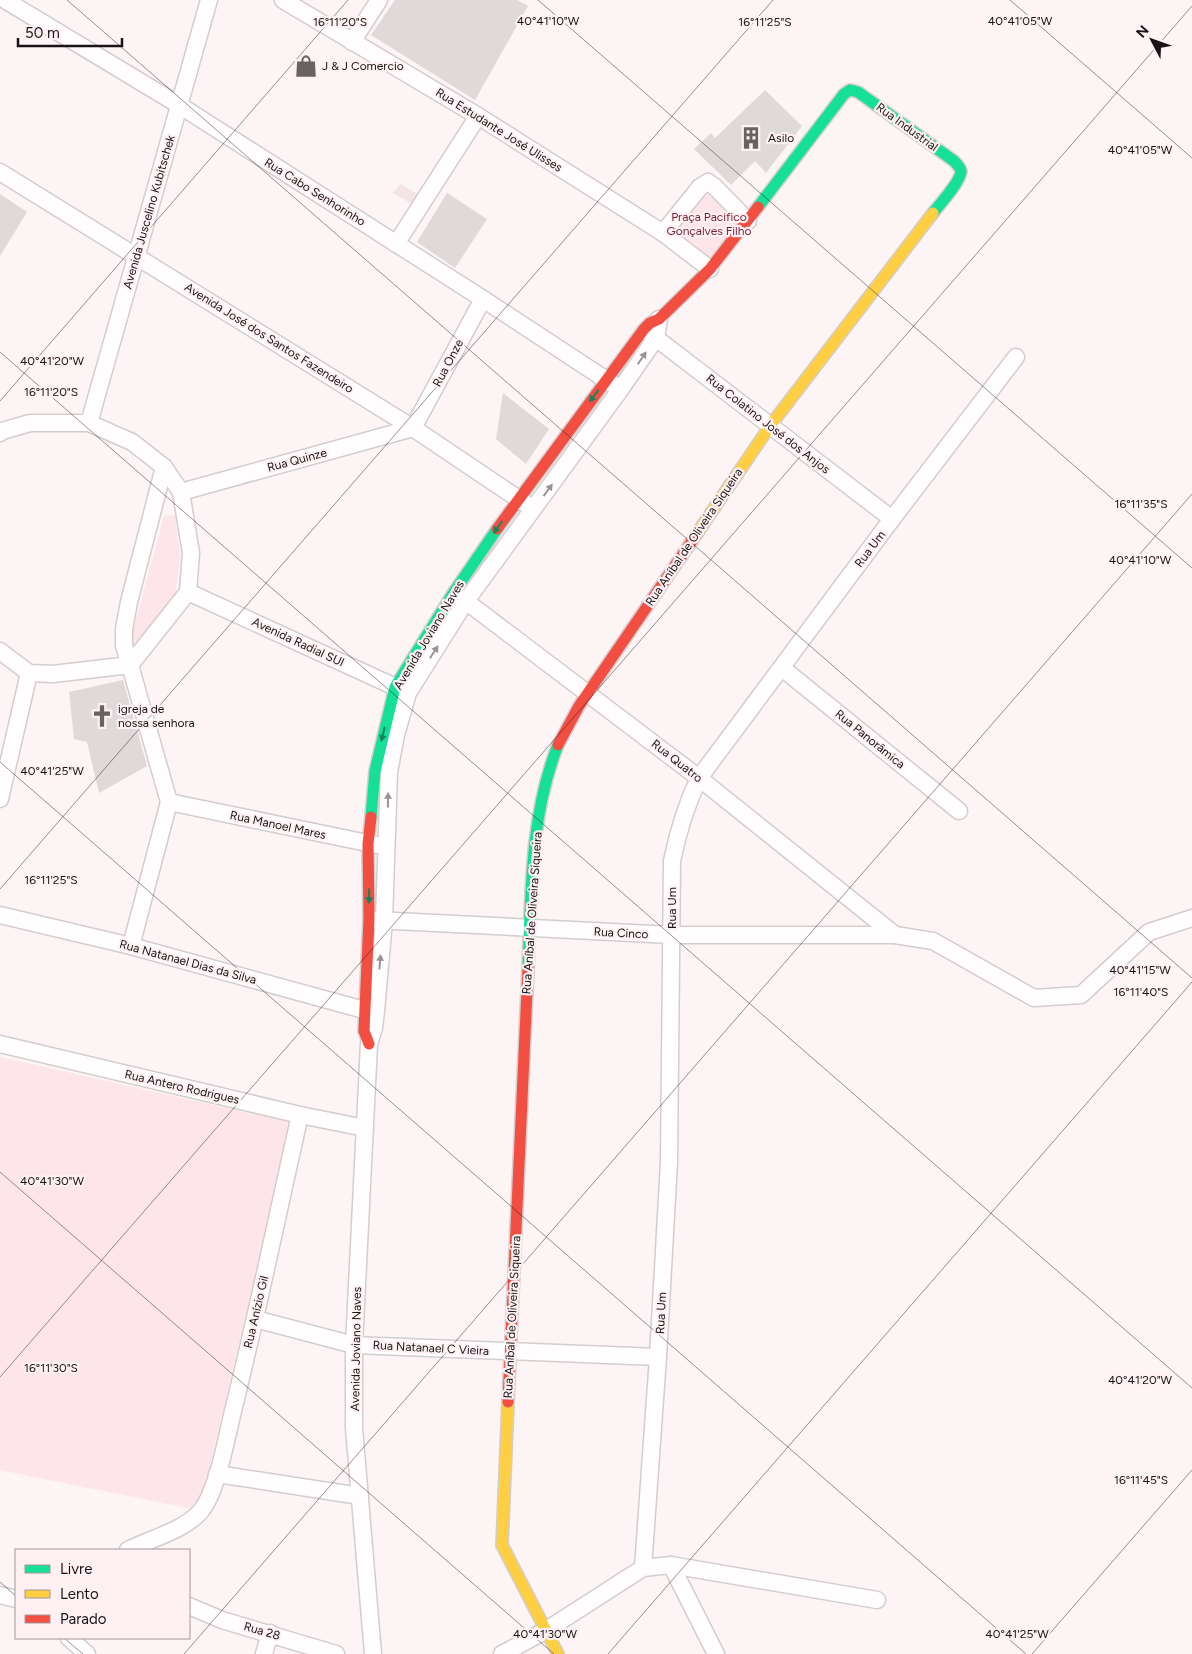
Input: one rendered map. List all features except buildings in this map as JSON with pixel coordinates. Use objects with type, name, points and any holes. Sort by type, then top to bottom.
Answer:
[{"type":"street","name":"Rua Cabo Senhorinho","points":[[5,0],[179,105],[483,299],[620,390]]},
{"type":"street","name":"Avenida Juscelino Kubitschek","points":[[89,423],[209,0]]},
{"type":"street","name":"Rua Estudante José Ulisses","points":[[283,0],[478,116],[664,233],[710,269]]},
{"type":"street","points":[[352,42],[380,0]]},
{"type":"street","name":"Rua Industrial","points":[[850,90],[868,98],[954,161],[962,169]]},
{"type":"street","name":"Avenida Joviano Naves","points":[[460,597],[534,510],[620,390],[659,319],[710,269],[844,94],[850,90]]},
{"type":"street","points":[[396,244],[478,116]]},
{"type":"street","name":"Rua Aníbal de Oliveira Siqueira","points":[[558,1654],[502,1545],[530,927],[535,843],[543,792],[557,747],[571,718],[770,426],[956,183],[962,169]]},
{"type":"street","name":"Avenida José dos Santos Fazendeiro","points":[[0,172],[413,428],[519,498],[534,510]]},
{"type":"street","points":[[664,233],[700,187],[708,182],[748,221]]},
{"type":"street","name":"Rua Onze","points":[[413,428],[483,299]]},
{"type":"street","name":"Avenida Joviano Naves","points":[[376,920],[368,844],[375,771],[401,690],[460,597],[519,498],[606,380],[650,333]]},
{"type":"street","name":"Rua Colatino José dos Anjos","points":[[650,333],[892,519]]},
{"type":"street","name":"Rua Um","points":[[643,1568],[669,1162],[672,861],[678,832],[686,808],[700,778],[892,519],[1016,357]]},
{"type":"street","points":[[0,651],[29,673],[53,674],[130,665],[188,592],[191,554],[180,492],[164,467],[132,442],[89,423],[30,423],[1,430]]},
{"type":"street","name":"Rua Quinze","points":[[180,492],[413,428]]},
{"type":"street","points":[[131,946],[169,802],[124,646],[126,620],[164,467]]},
{"type":"street","name":"Avenida Radial SUl","points":[[188,592],[401,690]]},
{"type":"street","name":"Rua Quatro","points":[[460,597],[700,778],[895,935]]},
{"type":"street","name":"Rua Panorâmica","points":[[782,668],[959,811]]},
{"type":"street","points":[[0,799],[29,673]]},
{"type":"street","name":"Avenida Joviano Naves","points":[[373,1654],[354,1428],[354,1345],[369,1044],[374,1028],[370,1010],[376,920],[387,846],[389,772],[396,735],[401,690]]},
{"type":"street","name":"Rua Manoel Mares","points":[[169,802],[368,844],[387,846]]},
{"type":"street","name":"Rua Natanael Dias da Silva","points":[[0,915],[131,946],[370,1010]]},
{"type":"street","name":"Rua Cinco","points":[[376,920],[672,936],[895,935],[932,941],[1034,998],[1081,995],[1149,932],[1192,918]]},
{"type":"street","name":"Rua Antero Rodrigues","points":[[0,1044],[300,1115],[365,1128]]},
{"type":"street","name":"Rua Anízio Gil","points":[[136,1549],[182,1526],[199,1514],[218,1474],[255,1320],[300,1115]]},
{"type":"street","name":"Rua Natanael C Vieira","points":[[255,1320],[354,1345],[658,1357]]},
{"type":"street","points":[[218,1474],[360,1496]]},
{"type":"street","points":[[502,1654],[545,1631],[643,1568],[671,1565],[877,1600]]},
{"type":"street","points":[[671,1565],[716,1654]]},
{"type":"street","points":[[0,1595],[15,1599]]},
{"type":"street","name":"Rua 28","points":[[190,1606],[222,1620],[336,1654]]},
{"type":"street","points":[[264,1654],[270,1633]]},
{"type":"street","points":[[70,1639],[87,1654]]},
{"type":"shaded area","points":[[400,184],[418,194],[412,204],[393,193]]},
{"type":"green space","name":"Praça Pacifico Gonçalves Filho","points":[[707,188],[744,223],[711,258],[674,228]]},
{"type":"green space","points":[[175,515],[180,556],[175,597],[133,647],[129,646],[164,516]]},
{"type":"green space","points":[[0,1057],[292,1123],[199,1510],[0,1470]]},
{"type":"traffic: fast","points":[[758,207],[844,94],[850,90],[858,92],[954,161],[959,167],[961,171],[958,181],[933,213]]},
{"type":"traffic: fast","points":[[371,817],[375,771],[395,687],[454,592],[497,529]]},
{"type":"traffic: fast","points":[[528,969],[531,884],[537,827],[542,799],[558,745]]},
{"type":"traffic: slow","points":[[698,532],[770,426],[933,213]]},
{"type":"traffic: slow","points":[[508,1402],[502,1545],[558,1654]]},
{"type":"traffic: jam","points":[[497,529],[644,329],[650,323],[659,319],[710,269],[758,207]]},
{"type":"traffic: jam","points":[[558,745],[579,706],[698,532]]},
{"type":"traffic: jam","points":[[369,1044],[364,1031],[369,919],[368,844],[371,817]]},
{"type":"traffic: jam","points":[[508,1402],[528,969]]},
{"type":"place","name":"J & J Comercio","points":[[306,66]]},
{"type":"place","name":"Asilo","points":[[751,138]]},
{"type":"place","name":"igreja de nossa senhora","points":[[102,716]]}]
